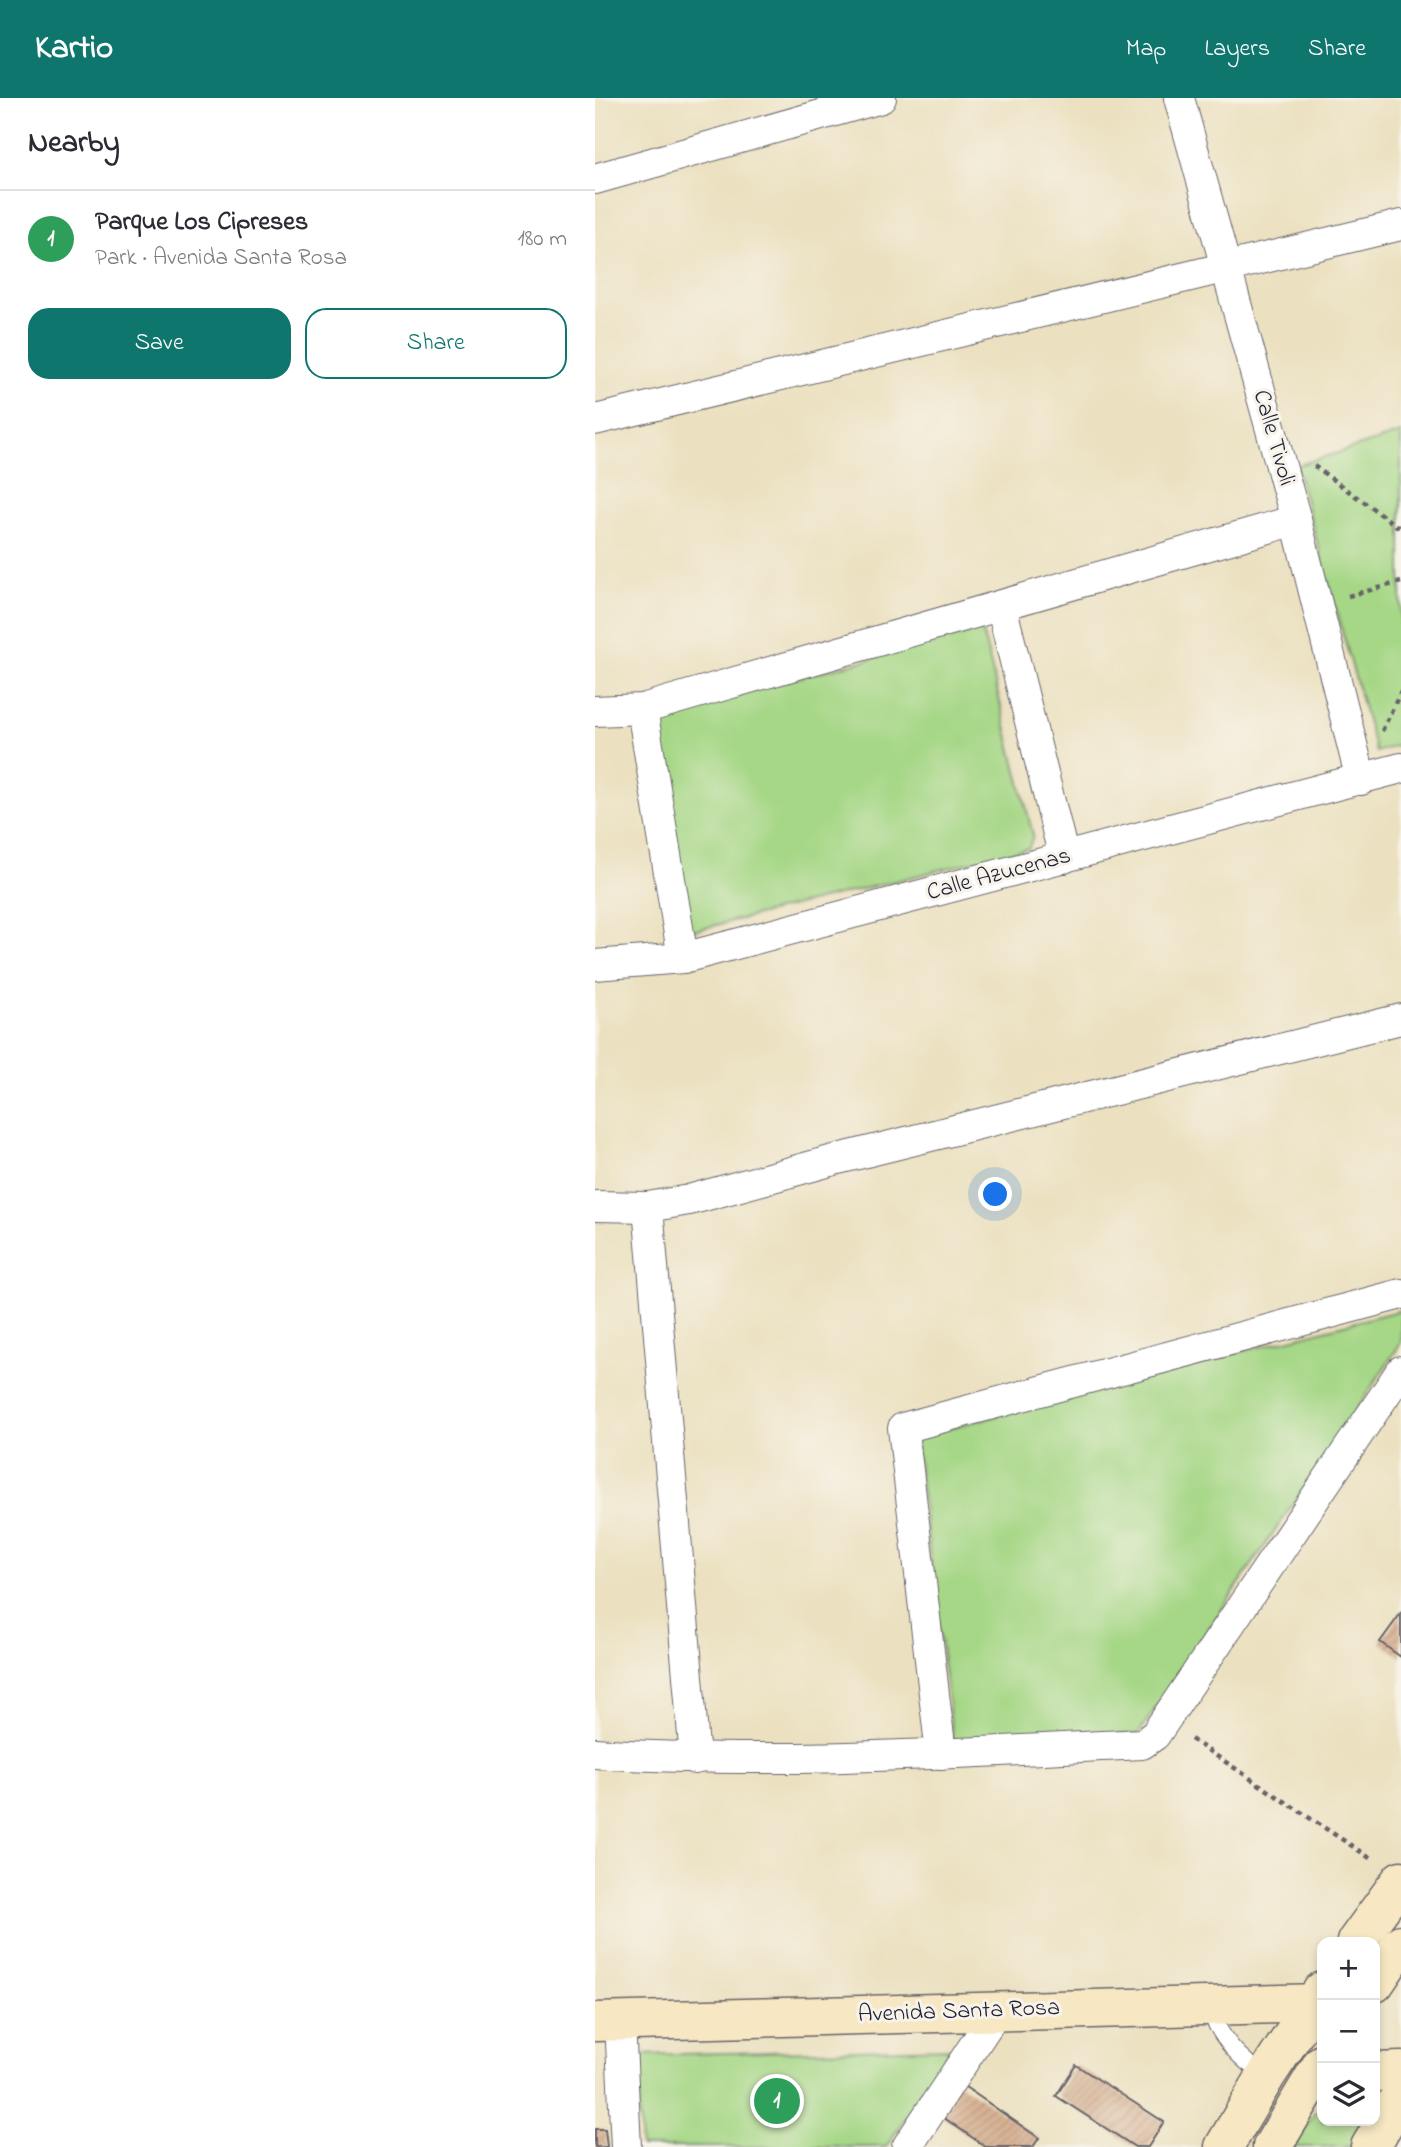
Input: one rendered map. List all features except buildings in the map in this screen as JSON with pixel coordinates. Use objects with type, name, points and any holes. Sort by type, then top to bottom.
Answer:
[{"type":"street","points":[[595,179],[881,98]]},
{"type":"street","name":"Calle Tivoli","points":[[1179,98],[1296,520],[1361,780]]},
{"type":"street","points":[[595,419],[1401,225]]},
{"type":"street","points":[[595,711],[642,709],[1296,520]]},
{"type":"street","points":[[1001,605],[1064,858]]},
{"type":"street","points":[[642,709],[683,958]]},
{"type":"street","name":"Calle Azucenas","points":[[595,965],[683,958],[1401,768]]},
{"type":"street","points":[[595,1206],[648,1207],[689,1200],[834,1160],[1401,1019]]},
{"type":"street","points":[[648,1207],[695,1759]]},
{"type":"street","points":[[941,1754],[902,1428],[1401,1294]]},
{"type":"street","points":[[595,1753],[695,1759],[941,1754],[1142,1744],[1154,1735],[1164,1721],[1401,1371]]},
{"type":"street","points":[[1359,1937],[1392,1873]]},
{"type":"street","points":[[1380,1976],[1401,1944]]},
{"type":"street","name":"Avenida Santa Rosa","points":[[608,2022],[1207,2006],[1317,1999]]},
{"type":"street","points":[[1224,2147],[1266,2076],[1319,2000]]},
{"type":"street","points":[[1380,2000],[1401,2000]]},
{"type":"street","points":[[907,2147],[996,2011]]},
{"type":"street","points":[[608,2022],[626,2147]]},
{"type":"street","points":[[1380,2072],[1401,2071]]},
{"type":"street","points":[[1272,2147],[1317,2077]]},
{"type":"street","points":[[1370,2147],[1401,2095]]},
{"type":"lane","points":[[1207,2006],[1225,2042],[1244,2063],[1266,2076]]},
{"type":"path","points":[[1313,466],[1401,529]]},
{"type":"path","points":[[1338,598],[1401,582]]},
{"type":"path","points":[[1378,739],[1401,691]]},
{"type":"path","points":[[1164,1721],[1392,1873]]},
{"type":"green space","points":[[1401,433],[1401,744],[1376,752],[1296,466]]},
{"type":"green space","points":[[982,630],[1033,835],[1029,848],[688,932],[647,717]]},
{"type":"green space","points":[[1401,1310],[1401,1343],[1138,1734],[953,1741],[915,1437]]},
{"type":"green space","points":[[951,2048],[886,2147],[641,2147],[636,2055]]},
{"type":"green space","points":[[1316,2111],[1317,2126],[1366,2126],[1355,2147],[1294,2147]]},
{"type":"place","name":"Parque Los Cipreses","points":[[777,2101]]}]
